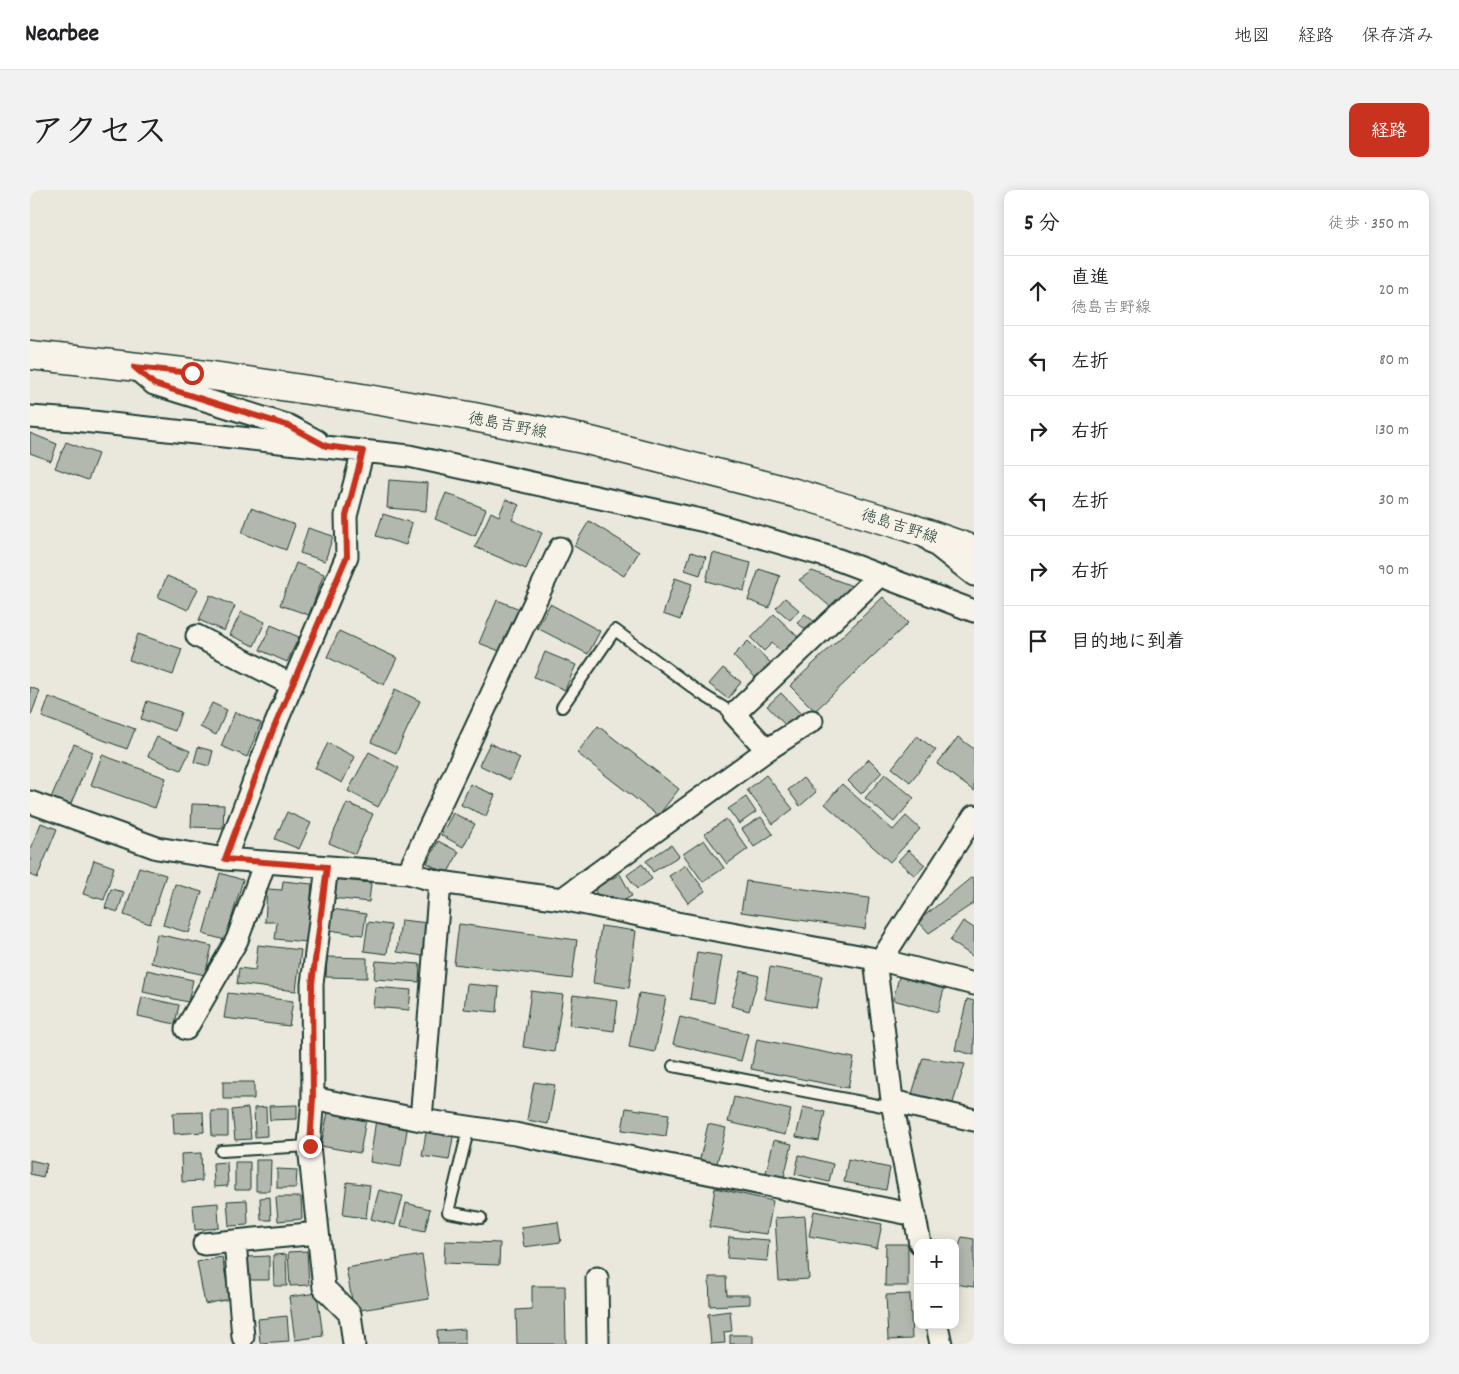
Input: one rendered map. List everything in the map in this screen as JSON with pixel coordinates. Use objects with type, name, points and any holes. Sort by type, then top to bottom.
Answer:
[{"type":"main road","name":"徳島吉野線","points":[[30,355],[192,373],[356,397],[469,416],[573,437],[795,493],[974,550]]},
{"type":"street","points":[[134,367],[154,384],[289,426],[326,446]]},
{"type":"street","points":[[30,417],[74,420],[408,456],[705,521],[840,560],[974,611]]},
{"type":"street","points":[[225,859],[273,730],[347,556],[346,516],[363,451]]},
{"type":"street","points":[[916,530],[974,575]]},
{"type":"street","points":[[408,873],[560,548]]},
{"type":"street","points":[[767,750],[734,714],[880,575]]},
{"type":"street","points":[[197,636],[292,685]]},
{"type":"street","points":[[562,899],[767,750],[812,721]]},
{"type":"street","points":[[30,802],[157,848],[225,859],[408,873],[440,882],[562,899],[677,923],[881,960],[974,984]]},
{"type":"street","points":[[919,1239],[892,1104],[876,968],[974,816]]},
{"type":"street","points":[[186,1029],[237,940],[265,862]]},
{"type":"street","points":[[327,867],[312,984],[313,1098],[310,1146],[324,1288],[350,1314],[354,1344]]},
{"type":"street","points":[[421,1120],[440,882]]},
{"type":"street","points":[[313,1098],[421,1120],[515,1134],[914,1215]]},
{"type":"street","points":[[892,1104],[974,1120]]},
{"type":"street","points":[[204,1244],[318,1233]]},
{"type":"street","points":[[235,1241],[243,1337]]},
{"type":"street","points":[[597,1278],[598,1344]]},
{"type":"street","points":[[938,1329],[941,1344]]},
{"type":"lane","points":[[562,707],[615,630],[700,693],[734,714]]},
{"type":"lane","points":[[673,1066],[892,1104]]},
{"type":"lane","points":[[469,1127],[448,1212],[481,1218]]},
{"type":"lane","points":[[222,1151],[310,1146]]},
{"type":"building","points":[[30,433],[57,444],[51,461],[30,453]]},
{"type":"building","points":[[66,442],[98,454],[88,480],[55,468]]},
{"type":"building","points":[[389,480],[428,483],[426,511],[387,508]]},
{"type":"building","points":[[446,493],[486,509],[475,536],[435,519]]},
{"type":"building","points":[[506,499],[519,505],[512,520],[542,533],[526,569],[475,547],[491,512],[499,516]]},
{"type":"building","points":[[251,508],[295,525],[286,550],[242,533]]},
{"type":"building","points":[[383,514],[412,523],[406,545],[376,536]]},
{"type":"building","points":[[589,521],[639,552],[624,576],[574,546]]},
{"type":"building","points":[[308,528],[333,536],[325,561],[300,553]]},
{"type":"building","points":[[691,552],[706,557],[700,575],[685,570]]},
{"type":"building","points":[[713,553],[751,563],[744,591],[706,581]]},
{"type":"building","points":[[296,563],[324,574],[309,615],[280,605]]},
{"type":"building","points":[[759,569],[780,576],[769,608],[748,600]]},
{"type":"building","points":[[812,571],[855,587],[833,609],[799,580]]},
{"type":"building","points":[[167,576],[198,589],[188,610],[158,597]]},
{"type":"building","points":[[675,578],[692,584],[680,620],[663,614]]},
{"type":"building","points":[[210,595],[235,606],[224,631],[199,620]]},
{"type":"building","points":[[883,597],[908,623],[815,711],[790,686]]},
{"type":"building","points":[[785,598],[799,610],[790,620],[776,608]]},
{"type":"building","points":[[497,600],[520,609],[502,652],[479,643]]},
{"type":"building","points":[[550,604],[600,631],[588,654],[537,628]]},
{"type":"building","points":[[241,612],[265,622],[254,646],[230,635]]},
{"type":"building","points":[[774,614],[798,637],[782,652],[772,643],[764,651],[751,638]]},
{"type":"building","points":[[805,614],[817,624],[807,630],[797,623]]},
{"type":"building","points":[[271,625],[299,637],[287,662],[260,650]]},
{"type":"building","points":[[339,631],[397,658],[384,685],[327,657]]},
{"type":"building","points":[[138,634],[182,649],[173,675],[129,660]]},
{"type":"building","points":[[748,641],[773,665],[758,680],[733,656]]},
{"type":"building","points":[[545,652],[576,665],[565,690],[534,677]]},
{"type":"building","points":[[723,668],[741,682],[728,699],[709,684]]},
{"type":"building","points":[[30,687],[40,691],[31,715],[30,715]]},
{"type":"building","points":[[395,689],[420,701],[396,753],[371,742]]},
{"type":"building","points":[[781,693],[802,715],[788,728],[767,706]]},
{"type":"building","points":[[49,697],[135,729],[127,749],[42,717]]},
{"type":"building","points":[[147,701],[181,712],[175,731],[141,719]]},
{"type":"building","points":[[212,703],[227,710],[216,735],[200,727]]},
{"type":"building","points":[[235,712],[261,723],[247,757],[221,746]]},
{"type":"building","points":[[598,726],[679,789],[658,816],[577,753]]},
{"type":"building","points":[[917,736],[936,750],[910,782],[892,768]]},
{"type":"building","points":[[157,737],[190,751],[181,770],[148,756]]},
{"type":"building","points":[[958,737],[974,749],[974,791],[937,764]]},
{"type":"building","points":[[328,743],[355,757],[342,783],[315,768]]},
{"type":"building","points":[[490,743],[520,758],[510,780],[479,765]]},
{"type":"building","points":[[74,744],[93,752],[69,808],[50,800]]},
{"type":"building","points":[[198,747],[213,751],[209,766],[194,762]]},
{"type":"building","points":[[369,752],[399,768],[378,807],[348,791]]},
{"type":"building","points":[[102,755],[166,778],[155,808],[91,785]]},
{"type":"building","points":[[869,759],[882,772],[861,794],[848,781]]},
{"type":"building","points":[[885,774],[914,798],[894,822],[865,798]]},
{"type":"building","points":[[766,775],[793,809],[773,824],[747,790]]},
{"type":"building","points":[[803,778],[816,792],[800,806],[788,790]]},
{"type":"building","points":[[470,784],[495,795],[486,816],[461,805]]},
{"type":"building","points":[[842,784],[893,830],[906,816],[920,829],[890,862],[825,804]]},
{"type":"building","points":[[746,797],[756,812],[739,824],[728,809]]},
{"type":"building","points":[[347,803],[373,814],[355,854],[329,843]]},
{"type":"building","points":[[192,804],[224,805],[223,828],[191,827]]},
{"type":"building","points":[[287,812],[311,823],[299,849],[275,839]]},
{"type":"building","points":[[453,813],[475,824],[463,847],[441,835]]},
{"type":"building","points":[[761,817],[773,834],[754,847],[742,829]]},
{"type":"building","points":[[726,819],[748,849],[727,864],[705,834]]},
{"type":"building","points":[[41,823],[57,829],[37,878],[30,875],[30,851]]},
{"type":"building","points":[[704,840],[724,868],[703,882],[683,854]]},
{"type":"building","points":[[438,841],[459,852],[447,874],[427,863]]},
{"type":"building","points":[[671,845],[679,856],[653,872],[646,861]]},
{"type":"building","points":[[908,850],[925,865],[915,876],[898,861]]},
{"type":"building","points":[[94,860],[114,867],[104,900],[83,894]]},
{"type":"building","points":[[642,864],[652,879],[637,889],[627,875]]},
{"type":"building","points":[[686,865],[705,891],[688,903],[669,876]]},
{"type":"building","points":[[139,867],[166,875],[150,924],[124,915]]},
{"type":"building","points":[[220,873],[243,880],[225,940],[203,934]]},
{"type":"building","points":[[620,874],[632,896],[617,904],[612,896],[601,902],[594,889]]},
{"type":"building","points":[[972,877],[974,879],[974,903],[929,933],[918,921]]},
{"type":"building","points":[[334,879],[371,883],[369,902],[332,898]]},
{"type":"building","points":[[283,881],[312,884],[307,942],[275,939],[277,922],[265,922],[267,889],[282,890]]},
{"type":"building","points":[[746,881],[869,898],[865,929],[741,912]]},
{"type":"building","points":[[175,884],[202,892],[189,933],[163,925]]},
{"type":"building","points":[[111,889],[124,892],[118,912],[105,908]]},
{"type":"building","points":[[332,909],[366,914],[363,935],[329,930]]},
{"type":"building","points":[[401,920],[428,923],[423,956],[397,952]]},
{"type":"building","points":[[963,921],[974,928],[974,957],[950,941]]},
{"type":"building","points":[[368,922],[391,925],[387,954],[364,951]]},
{"type":"building","points":[[459,924],[577,940],[572,979],[454,964]]},
{"type":"building","points":[[601,926],[636,931],[629,988],[593,983]]},
{"type":"building","points":[[157,934],[212,946],[205,975],[151,963]]},
{"type":"building","points":[[258,945],[301,950],[296,991],[237,984],[239,968],[255,970]]},
{"type":"building","points":[[697,952],[722,956],[714,1003],[690,999]]},
{"type":"building","points":[[327,957],[367,958],[367,978],[326,977]]},
{"type":"building","points":[[376,961],[420,964],[419,982],[374,979]]},
{"type":"building","points":[[770,967],[822,976],[816,1008],[765,999]]},
{"type":"building","points":[[147,970],[193,980],[188,1002],[143,992]]},
{"type":"building","points":[[741,971],[759,976],[749,1011],[731,1006]]},
{"type":"building","points":[[899,977],[944,989],[938,1012],[893,1000]]},
{"type":"building","points":[[467,984],[499,987],[497,1012],[464,1009]]},
{"type":"building","points":[[375,987],[411,990],[409,1010],[373,1007]]},
{"type":"building","points":[[531,991],[563,995],[554,1052],[523,1047]]},
{"type":"building","points":[[228,993],[293,1001],[289,1026],[224,1018]]},
{"type":"building","points":[[639,993],[666,997],[655,1052],[629,1047]]},
{"type":"building","points":[[573,995],[618,1001],[614,1031],[569,1025]]},
{"type":"building","points":[[142,997],[179,1005],[175,1024],[138,1016]]},
{"type":"building","points":[[967,999],[974,1001],[974,1055],[955,1050]]},
{"type":"building","points":[[680,1017],[748,1034],[741,1061],[673,1044]]},
{"type":"building","points":[[757,1039],[854,1058],[848,1088],[751,1069]]},
{"type":"building","points":[[923,1058],[965,1064],[952,1106],[912,1094]]},
{"type":"building","points":[[223,1082],[254,1082],[254,1099],[223,1099]]},
{"type":"building","points":[[534,1082],[555,1085],[548,1124],[527,1120]]},
{"type":"building","points":[[734,1097],[791,1110],[785,1135],[728,1122]]},
{"type":"building","points":[[297,1105],[297,1119],[270,1120],[269,1106]]},
{"type":"building","points":[[266,1107],[267,1136],[255,1137],[254,1108]]},
{"type":"building","points":[[803,1107],[825,1112],[819,1141],[796,1137]]},
{"type":"building","points":[[248,1108],[251,1139],[235,1140],[232,1110]]},
{"type":"building","points":[[626,1108],[669,1114],[666,1136],[622,1130]]},
{"type":"building","points":[[211,1111],[228,1111],[228,1136],[212,1136]]},
{"type":"building","points":[[203,1112],[204,1132],[174,1134],[173,1113]]},
{"type":"building","points":[[328,1112],[366,1119],[360,1153],[321,1146]]},
{"type":"building","points":[[376,1119],[408,1124],[401,1167],[370,1162]]},
{"type":"building","points":[[708,1124],[726,1128],[716,1167],[699,1163]]},
{"type":"building","points":[[427,1127],[454,1132],[449,1160],[422,1156]]},
{"type":"building","points":[[774,1140],[792,1144],[783,1181],[765,1176]]},
{"type":"building","points":[[201,1153],[202,1181],[182,1182],[181,1154]]},
{"type":"building","points":[[799,1155],[833,1164],[829,1182],[795,1174]]},
{"type":"building","points":[[848,1159],[890,1168],[886,1190],[844,1182]]},
{"type":"building","points":[[30,1160],[47,1164],[43,1177],[30,1174]]},
{"type":"building","points":[[256,1160],[271,1160],[270,1191],[256,1191]]},
{"type":"building","points":[[227,1162],[228,1186],[214,1187],[213,1163]]},
{"type":"building","points":[[235,1162],[250,1162],[250,1190],[235,1190]]},
{"type":"building","points":[[277,1169],[297,1170],[296,1188],[277,1188]]},
{"type":"building","points":[[347,1182],[370,1185],[366,1218],[343,1215]]},
{"type":"building","points":[[715,1188],[773,1201],[767,1234],[709,1227]]},
{"type":"building","points":[[379,1190],[403,1196],[395,1225],[371,1219]]},
{"type":"building","points":[[270,1197],[271,1220],[261,1220],[260,1198]]},
{"type":"building","points":[[276,1197],[301,1197],[302,1219],[278,1221]]},
{"type":"building","points":[[247,1200],[248,1225],[229,1226],[227,1201]]},
{"type":"building","points":[[218,1203],[219,1228],[195,1230],[193,1205]]},
{"type":"building","points":[[406,1203],[430,1209],[425,1231],[401,1226]]},
{"type":"building","points":[[814,1211],[882,1224],[877,1248],[809,1236]]},
{"type":"building","points":[[805,1216],[809,1279],[779,1281],[775,1218]]},
{"type":"building","points":[[558,1222],[561,1242],[524,1247],[521,1227]]},
{"type":"building","points":[[729,1237],[769,1240],[767,1261],[727,1258]]},
{"type":"building","points":[[962,1237],[974,1239],[974,1287],[959,1285],[959,1246]]},
{"type":"building","points":[[445,1241],[500,1243],[499,1265],[444,1263]]},
{"type":"building","points":[[886,1244],[908,1244],[908,1286],[885,1286]]},
{"type":"building","points":[[307,1251],[309,1285],[290,1286],[288,1252]]},
{"type":"building","points":[[286,1254],[287,1286],[274,1286],[273,1255]]},
{"type":"building","points":[[422,1255],[429,1299],[354,1311],[346,1268]]},
{"type":"building","points":[[269,1256],[269,1280],[247,1280],[247,1257]]},
{"type":"building","points":[[222,1257],[230,1299],[205,1304],[197,1262]]},
{"type":"building","points":[[709,1277],[726,1277],[727,1295],[750,1295],[750,1304],[710,1306]]},
{"type":"building","points":[[532,1286],[565,1286],[566,1344],[517,1344],[516,1310],[532,1309]]},
{"type":"building","points":[[317,1293],[323,1336],[295,1340],[289,1297]]},
{"type":"building","points":[[910,1294],[912,1339],[888,1340],[886,1295]]},
{"type":"building","points":[[730,1311],[732,1331],[724,1332],[725,1343],[711,1344],[708,1314]]},
{"type":"building","points":[[287,1316],[289,1341],[260,1343],[258,1319]]},
{"type":"building","points":[[465,1329],[465,1344],[438,1344],[437,1331]]},
{"type":"building","points":[[730,1335],[753,1335],[753,1344],[730,1344]]},
{"type":"route","points":[[192,373],[134,367],[154,384],[289,426],[326,446],[363,451],[346,516],[347,556],[273,730],[225,859],[327,867],[312,984],[313,1098],[310,1146]]}]
